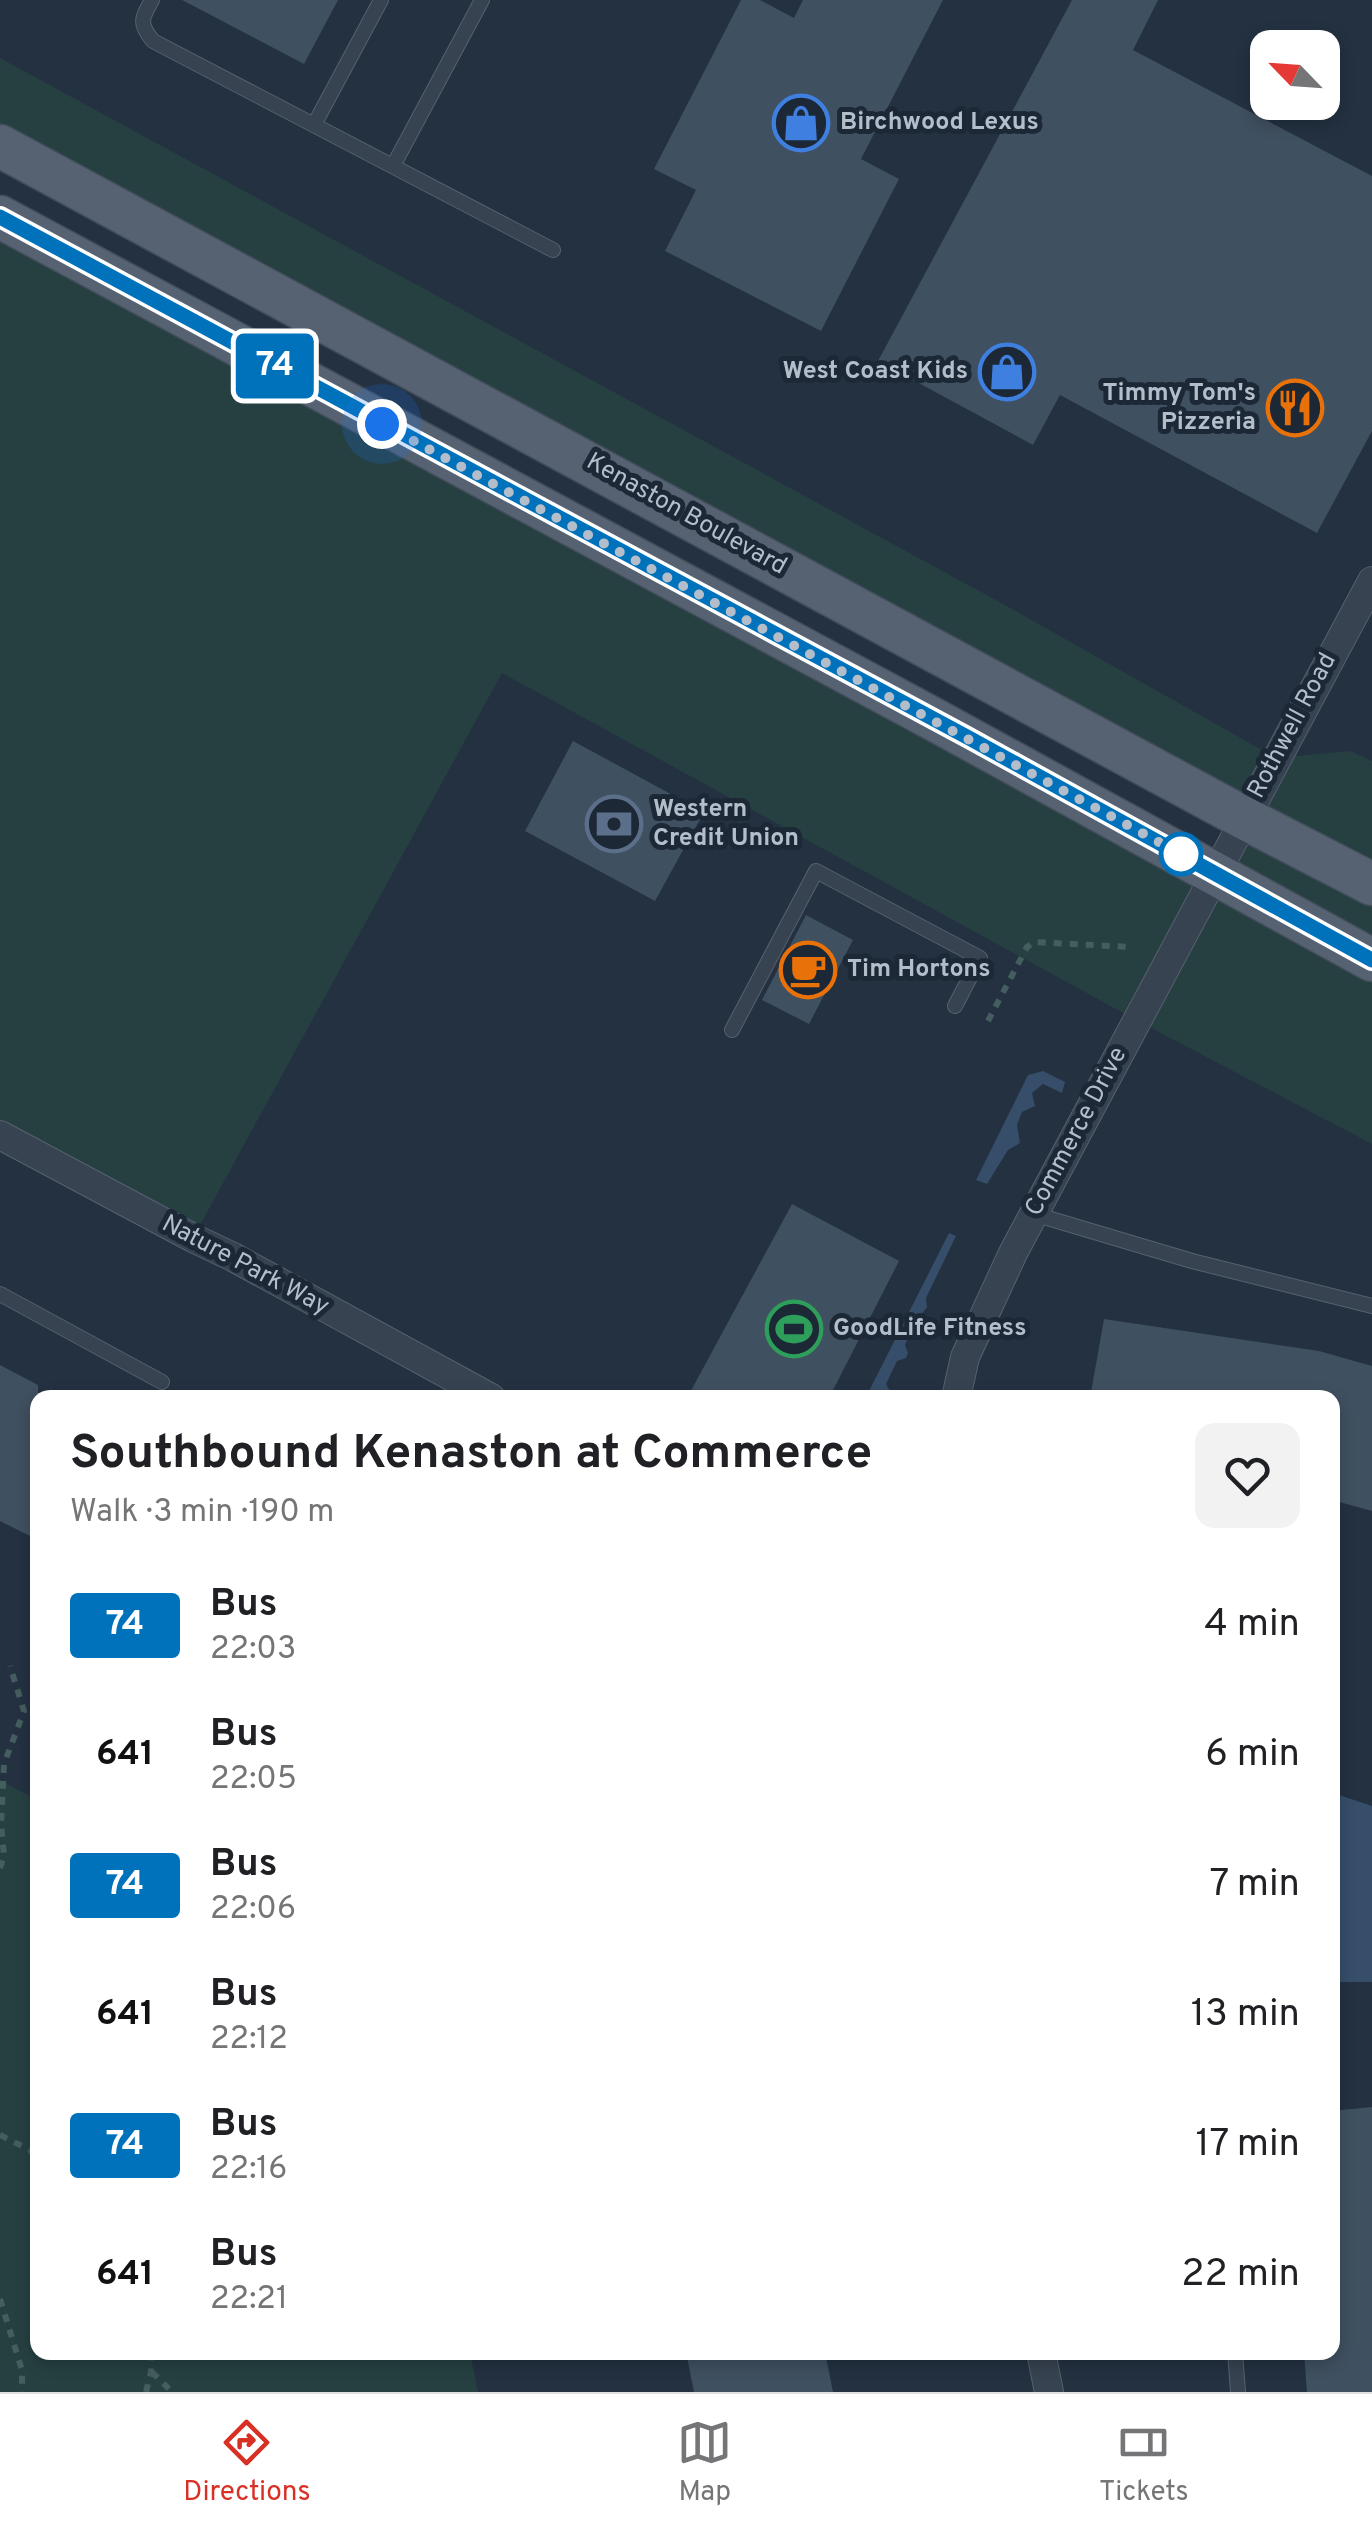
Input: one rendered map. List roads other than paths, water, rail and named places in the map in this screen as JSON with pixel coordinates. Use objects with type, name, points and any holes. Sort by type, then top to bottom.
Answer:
[{"type":"main road","name":"Kenaston Boulevard","points":[[0,146],[1372,884]]},
{"type":"main road","points":[[0,217],[1372,960]]},
{"type":"street","name":"Rothwell Road","points":[[1215,873],[1372,580]]},
{"type":"street","name":"Commerce Drive","points":[[958,1390],[965,1357],[1034,1214],[1215,873]]},
{"type":"street","name":"Nature Park Way","points":[[0,1135],[476,1390]]},
{"type":"street","points":[[1043,2360],[1049,2392]]},
{"type":"lane","points":[[152,0],[142,18],[144,30],[152,40],[553,250]]},
{"type":"lane","points":[[314,125],[381,0]]},
{"type":"lane","points":[[393,166],[482,0]]},
{"type":"lane","points":[[732,1030],[816,870],[980,958],[956,1006]]},
{"type":"lane","points":[[1034,1214],[1192,1261],[1372,1306]]},
{"type":"lane","points":[[0,1294],[162,1382]]},
{"type":"lane","points":[[1236,2360],[1238,2392]]},
{"type":"water","points":[[1043,1071],[1065,1082],[1062,1093],[1043,1084],[1032,1093],[1035,1106],[1022,1112],[1017,1125],[1020,1143],[1008,1150],[987,1184],[976,1180],[1028,1075]]},
{"type":"water","points":[[949,1233],[956,1236],[926,1298],[927,1307],[905,1345],[906,1358],[897,1361],[886,1384],[889,1390],[870,1390]]},
{"type":"water","points":[[1340,1795],[1372,1806],[1372,1982],[1340,1982]]},
{"type":"place","name":"Birchwood Lexus","points":[[801,123]]},
{"type":"place","name":"West Coast Kids","points":[[1007,372]]},
{"type":"place","name":"Timmy Tom's Pizzeria","points":[[1295,408]]},
{"type":"place","name":"Western Credit Union","points":[[614,824]]},
{"type":"place","name":"Tim Hortons","points":[[808,970]]},
{"type":"place","name":"GoodLife Fitness","points":[[794,1329]]}]
